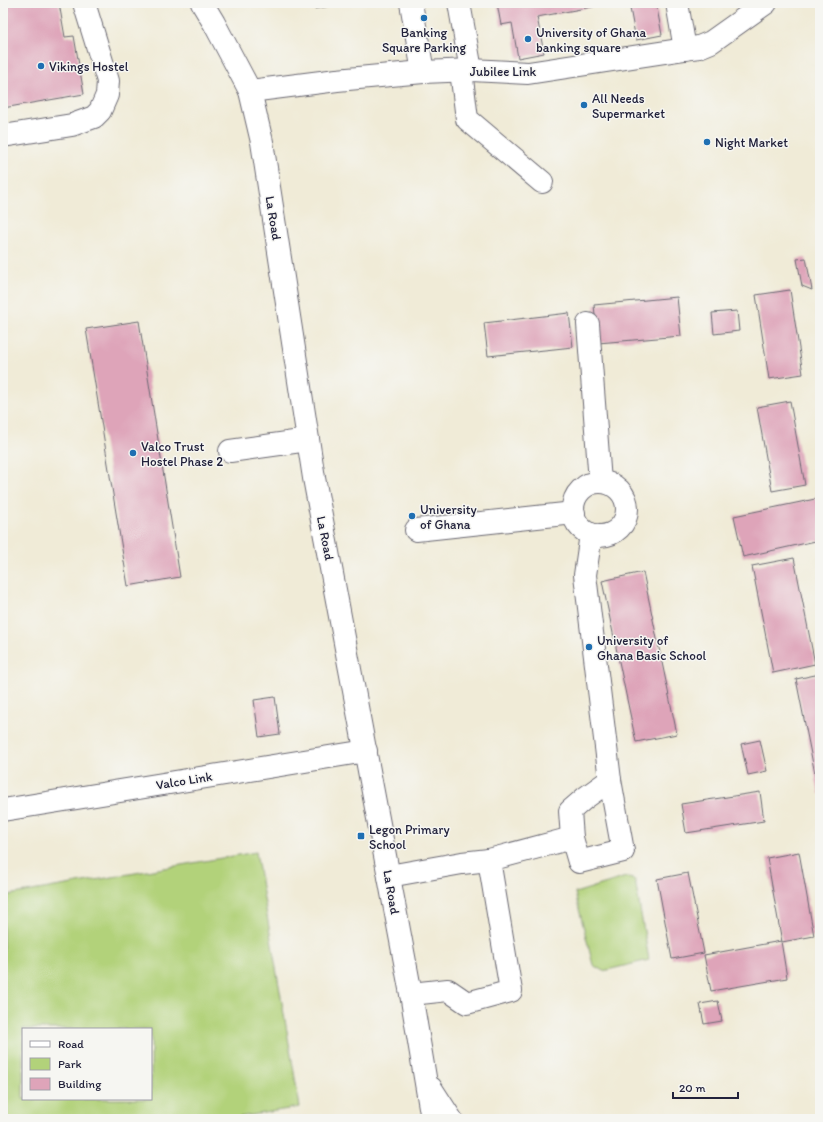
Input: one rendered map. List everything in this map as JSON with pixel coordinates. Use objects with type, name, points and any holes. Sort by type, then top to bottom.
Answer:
[{"type":"street","points":[[3,136],[72,125],[94,117],[100,111],[107,95],[108,82],[84,3]]},
{"type":"street","name":"La Road","points":[[202,3],[250,91],[262,142],[308,440],[411,994],[432,1119]]},
{"type":"street","points":[[411,3],[423,72]]},
{"type":"street","points":[[459,3],[466,71],[467,119],[542,182]]},
{"type":"street","points":[[677,3],[685,49]]},
{"type":"street","name":"Jubilee Link","points":[[250,91],[337,80],[423,72],[528,72],[699,47],[711,42],[766,3]]},
{"type":"street","points":[[588,324],[600,482]]},
{"type":"street","points":[[230,451],[308,440]]},
{"type":"street","points":[[600,482],[610,483],[617,488],[623,495],[627,504],[627,513],[624,522],[618,529],[610,534],[600,536],[591,534],[583,529],[577,522],[574,513],[574,504],[577,495],[583,488],[591,483],[600,482]]},
{"type":"street","points":[[416,530],[574,513]]},
{"type":"street","points":[[591,534],[585,574],[610,780],[623,851],[579,862],[572,838],[570,812],[584,798],[610,780]]},
{"type":"street","name":"Valco Link","points":[[3,810],[366,751]]},
{"type":"street","points":[[389,876],[462,863],[489,860],[572,838]]},
{"type":"street","points":[[411,994],[448,990],[467,1003],[512,990],[489,860]]},
{"type":"street","name":"La Road","points":[[427,1082],[451,1119]]},
{"type":"green space","points":[[256,852],[300,1107],[228,1119],[3,1119],[3,896]]},
{"type":"green space","points":[[626,877],[635,880],[649,960],[603,971],[593,965],[575,893]]},
{"type":"building","name":"Vikings Hostel","points":[[3,3],[59,3],[65,37],[74,36],[84,94],[3,108]]},
{"type":"building","points":[[313,3],[342,3],[342,4],[314,9]]},
{"type":"building","name":"University of Ghana banking square","points":[[497,3],[608,4],[537,17],[544,53],[518,58],[512,23],[501,25]]},
{"type":"building","name":"University of Ghana banking square","points":[[629,3],[656,3],[662,35],[636,40]]},
{"type":"building","points":[[806,258],[812,290],[802,286],[797,259]]},
{"type":"building","points":[[790,290],[803,374],[769,379],[756,295]]},
{"type":"building","points":[[677,297],[681,336],[598,343],[594,305]]},
{"type":"building","points":[[737,311],[739,331],[714,334],[712,313]]},
{"type":"building","points":[[569,313],[573,347],[488,356],[484,323]]},
{"type":"building","name":"Valco Trust Hostel Phase 2","points":[[139,321],[180,577],[128,586],[86,329]]},
{"type":"building","points":[[790,401],[805,485],[772,491],[757,407]]},
{"type":"building","points":[[820,498],[820,540],[743,557],[734,516]]},
{"type":"building","points":[[794,558],[815,664],[773,673],[752,566]]},
{"type":"building","points":[[643,572],[677,734],[636,742],[602,581]]},
{"type":"building","points":[[820,674],[820,794],[819,794],[796,679]]},
{"type":"building","points":[[275,697],[280,734],[259,737],[254,700]]},
{"type":"building","points":[[760,740],[767,771],[748,775],[741,744]]},
{"type":"building","points":[[760,792],[764,821],[686,833],[681,804]]},
{"type":"building","points":[[799,852],[814,936],[782,942],[767,858]]},
{"type":"building","points":[[688,873],[704,953],[672,959],[657,879]]},
{"type":"building","points":[[781,941],[787,978],[711,991],[704,955]]},
{"type":"building","points":[[718,1001],[722,1021],[704,1024],[700,1004]]},
{"type":"place","name":"Banking Square Parking","points":[[424,18]]},
{"type":"place","name":"University of Ghana banking square","points":[[528,39]]},
{"type":"place","name":"Vikings Hostel","points":[[41,66]]},
{"type":"place","name":"All Needs Supermarket","points":[[584,105]]},
{"type":"place","name":"Night Market","points":[[707,142]]},
{"type":"place","name":"Valco Trust Hostel Phase 2","points":[[133,453]]},
{"type":"place","name":"University of Ghana","points":[[412,516]]},
{"type":"place","name":"University of Ghana Basic School","points":[[589,647]]},
{"type":"place","name":"Legon Primary School","points":[[361,836]]}]
